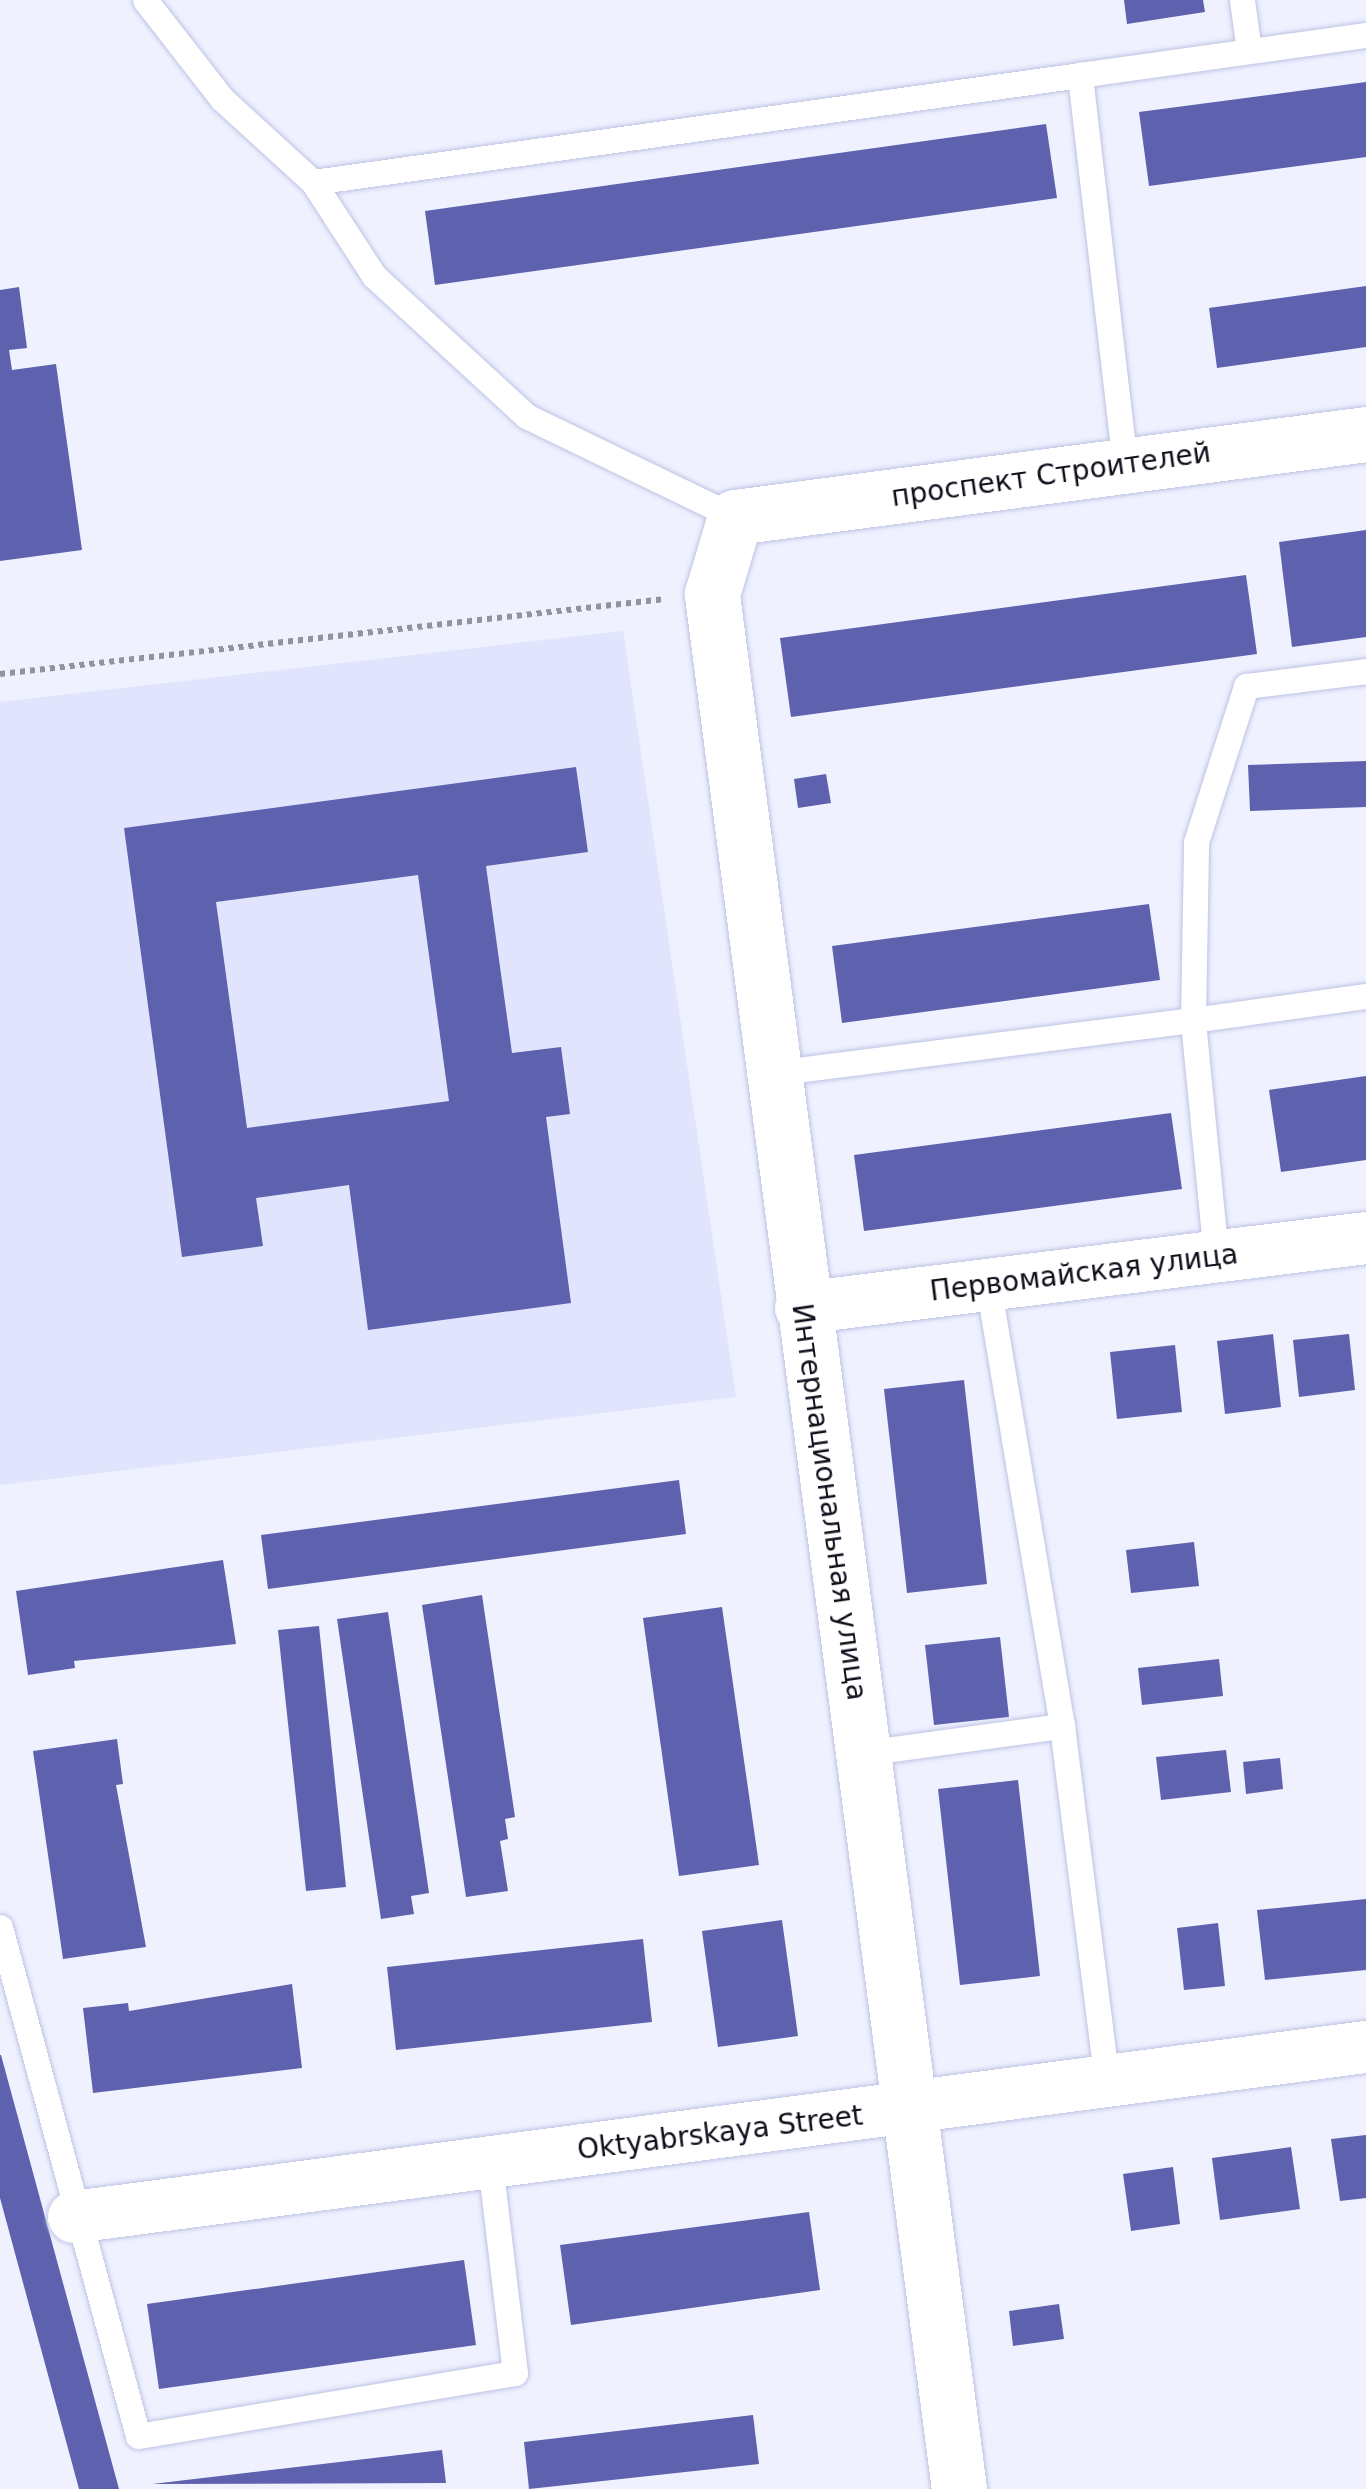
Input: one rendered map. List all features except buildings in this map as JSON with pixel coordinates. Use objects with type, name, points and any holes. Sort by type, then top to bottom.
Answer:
[{"type":"street","name":"проспект Строителей","points":[[736,517],[1366,434]]},
{"type":"street","name":"Интернациональная улица","points":[[736,517],[712,594],[802,1308],[913,2108],[959,2489]]},
{"type":"street","name":"Первомайская улица","points":[[802,1308],[1366,1238]]},
{"type":"street","name":"Oktyabrskaya Street","points":[[74,2217],[1366,2047]]},
{"type":"lane","points":[[145,0],[222,100],[313,182],[374,276],[526,416],[736,517]]},
{"type":"lane","points":[[1242,0],[1249,51]]},
{"type":"lane","points":[[313,182],[1366,35]]},
{"type":"lane","points":[[1080,75],[1124,465]]},
{"type":"lane","points":[[1216,1256],[1192,1020],[1196,842],[1246,686],[1366,671]]},
{"type":"lane","points":[[772,1073],[1366,996]]},
{"type":"lane","points":[[988,1284],[1062,1726],[1107,2082]]},
{"type":"lane","points":[[864,1753],[1062,1726]]},
{"type":"lane","points":[[0,1927],[74,2217],[138,2436],[514,2373],[490,2163]]},
{"type":"path","points":[[0,674],[712,594]]},
{"type":"shaded area","points":[[623,631],[736,1397],[0,1485],[0,702]]}]
